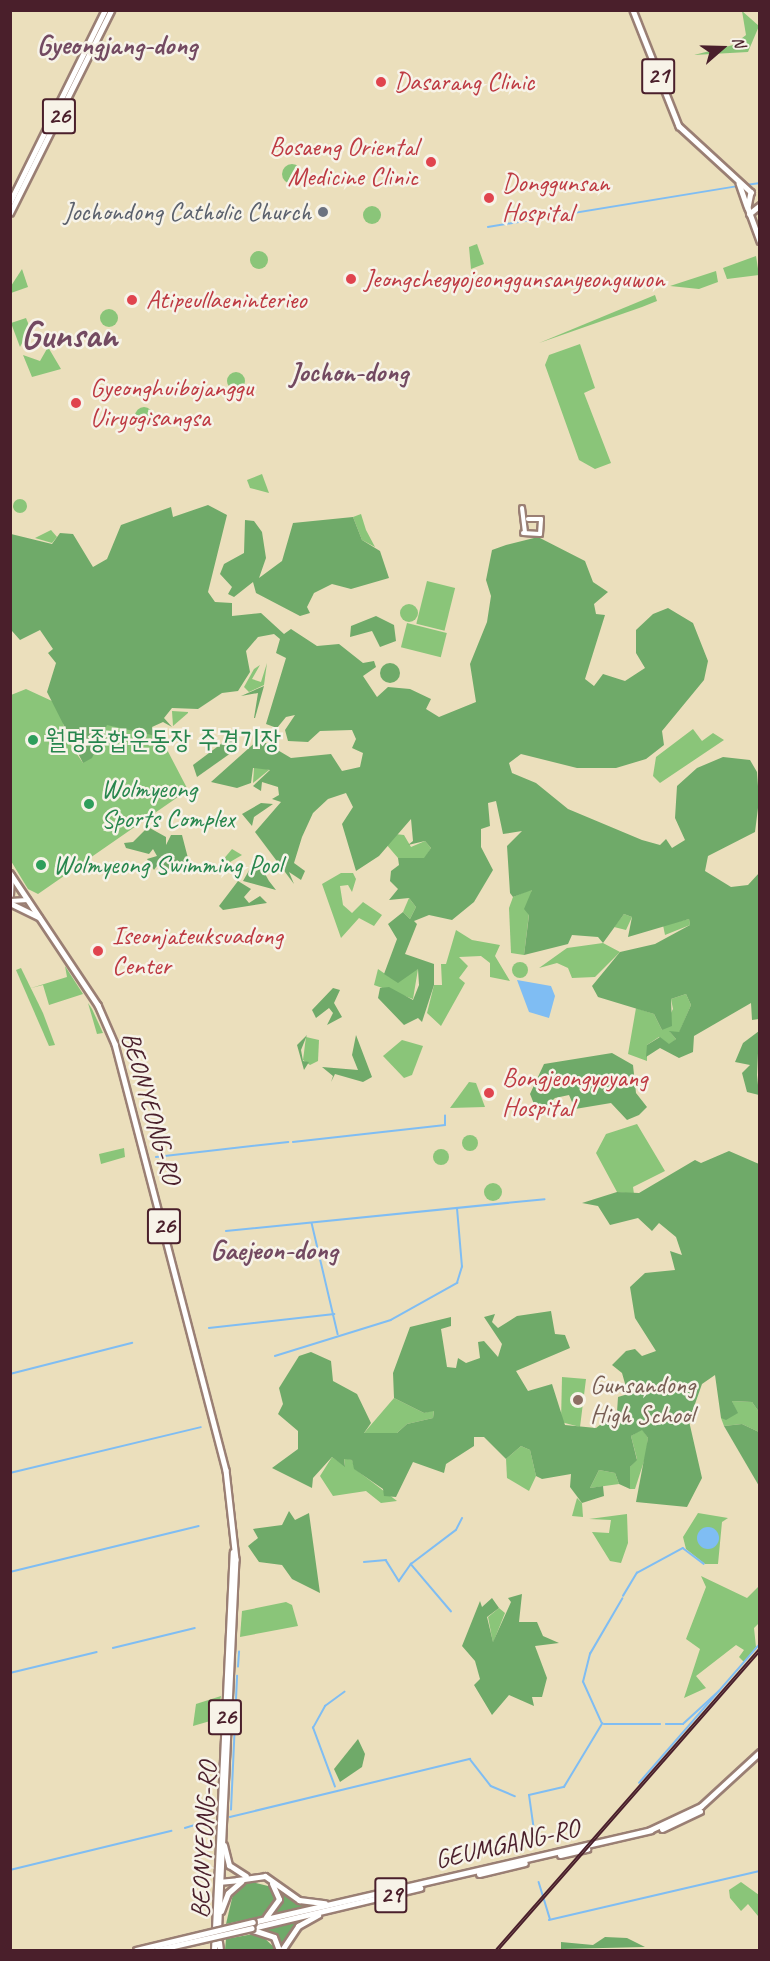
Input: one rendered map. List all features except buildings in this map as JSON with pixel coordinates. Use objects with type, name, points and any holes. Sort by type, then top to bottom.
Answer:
[{"type":"highway","name":"GEUMGANG-RO","points":[[542,1857],[671,1822],[728,1785],[759,1752]]},
{"type":"highway","name":"GEUMGANG-RO","points":[[156,1950],[230,1933],[347,1901],[670,1826],[713,1802],[759,1758]]},
{"type":"highway","points":[[224,1845],[229,1865],[242,1879],[268,1880],[279,1895],[274,1911],[253,1927],[269,1934],[280,1950],[298,1926],[336,1908]]},
{"type":"highway","name":"GEUMGANG-RO","points":[[136,1950],[336,1908],[529,1860]]},
{"type":"highway","points":[[221,1882],[265,1876],[311,1903],[347,1901]]},
{"type":"highway","points":[[221,1911],[228,1893],[242,1879]]},
{"type":"highway","points":[[217,1950],[219,1942]]},
{"type":"main road","name":"26","points":[[10,213],[105,10]]},
{"type":"main road","name":"26","points":[[71,85],[111,10]]},
{"type":"main road","name":"21","points":[[633,10],[679,126],[751,191],[749,211],[759,241]]},
{"type":"main road","name":"26","points":[[10,202],[45,138]]},
{"type":"main road","points":[[738,180],[749,211],[759,205]]},
{"type":"main road","points":[[522,508],[524,533],[540,534],[541,519],[528,519]]},
{"type":"main road","points":[[10,873],[10,895]]},
{"type":"main road","name":"BEONYEONG-RO","points":[[10,873],[98,1005],[121,1061],[216,1426],[231,1497],[233,1552],[224,1845],[217,1950]]},
{"type":"main road","points":[[10,902],[28,900]]},
{"type":"main road","points":[[10,902],[41,919]]},
{"type":"main road","name":"BEONYEONG-RO","points":[[219,1942],[233,1552]]},
{"type":"green space","points":[[742,11],[759,26],[748,52],[694,55],[733,45],[746,35]]},
{"type":"green space","points":[[292,164],[299,167],[302,174],[299,181],[292,184],[285,181],[282,174],[285,167]]},
{"type":"green space","points":[[372,206],[378,209],[381,215],[378,221],[372,224],[366,221],[363,215],[366,209]]},
{"type":"green space","points":[[477,244],[484,264],[471,269],[469,247]]},
{"type":"green space","points":[[259,251],[265,254],[268,260],[265,266],[259,269],[253,266],[250,260],[253,254]]},
{"type":"green space","points":[[756,256],[759,275],[727,279],[723,268]]},
{"type":"green space","points":[[22,269],[28,287],[11,293],[11,286]]},
{"type":"green space","points":[[716,271],[718,282],[699,289],[670,286]]},
{"type":"green space","points":[[655,295],[657,301],[539,343]]},
{"type":"green space","points":[[105,309],[113,309],[118,314],[116,325],[105,327],[100,322],[100,314]]},
{"type":"green space","points":[[26,318],[30,328],[20,347],[11,323]]},
{"type":"green space","points":[[580,344],[595,388],[584,393],[611,463],[595,469],[579,460],[545,365],[549,355]]},
{"type":"green space","points":[[48,347],[61,369],[32,377],[23,355],[40,361]]},
{"type":"green space","points":[[236,372],[242,375],[245,381],[242,387],[236,390],[230,387],[227,381],[230,375]]},
{"type":"green space","points":[[144,407],[150,410],[153,416],[150,422],[144,425],[138,422],[135,416],[138,410]]},
{"type":"green space","points":[[262,474],[269,493],[250,488],[247,480]]},
{"type":"green space","points":[[20,499],[25,501],[27,506],[25,511],[20,513],[15,511],[13,506],[15,501]]},
{"type":"green space","points":[[208,505],[227,515],[208,592],[215,602],[232,603],[232,616],[261,613],[284,634],[291,629],[317,646],[339,644],[363,663],[374,661],[376,667],[363,676],[377,697],[388,687],[410,689],[431,699],[426,709],[439,717],[476,702],[470,664],[487,622],[491,596],[486,580],[492,550],[538,537],[585,561],[593,582],[608,592],[594,604],[596,614],[605,615],[585,679],[594,686],[603,674],[625,681],[645,668],[636,653],[636,630],[653,614],[668,608],[693,623],[708,661],[704,680],[662,731],[664,745],[646,759],[616,768],[577,768],[521,754],[509,763],[512,773],[536,783],[568,809],[642,840],[660,845],[666,839],[672,848],[685,840],[675,818],[677,786],[697,768],[723,757],[750,760],[757,772],[759,800],[755,832],[708,856],[705,871],[731,887],[748,885],[759,873],[759,1019],[752,1020],[751,1003],[694,1036],[693,1052],[679,1058],[660,1048],[646,1057],[647,1045],[660,1037],[669,1044],[676,1039],[669,1031],[679,1032],[691,1005],[686,994],[671,999],[672,1026],[662,1030],[654,1014],[598,997],[592,986],[620,952],[655,944],[690,925],[689,919],[628,937],[632,917],[624,914],[603,943],[598,937],[572,935],[568,944],[524,955],[529,915],[524,909],[532,890],[513,897],[510,893],[507,846],[522,831],[503,834],[496,801],[488,803],[490,826],[481,829],[481,847],[493,870],[474,902],[452,920],[429,915],[414,921],[417,924],[405,954],[434,964],[434,985],[422,1022],[418,1018],[404,1025],[378,998],[380,988],[389,987],[413,1000],[419,985],[418,969],[398,983],[384,974],[397,939],[388,924],[403,912],[410,919],[416,907],[409,898],[389,900],[398,889],[390,881],[391,871],[399,865],[398,858],[424,858],[431,848],[425,841],[408,845],[413,841],[411,819],[379,856],[356,871],[342,824],[353,807],[346,793],[328,799],[313,813],[302,837],[294,863],[305,871],[301,880],[289,872],[294,884],[255,832],[281,802],[272,799],[279,795],[278,787],[262,782],[261,791],[253,786],[270,770],[253,768],[251,783],[237,788],[211,782],[259,739],[291,758],[331,754],[342,771],[360,767],[363,753],[352,748],[356,739],[352,730],[320,731],[308,742],[288,741],[285,730],[295,715],[286,717],[277,728],[266,724],[286,658],[276,653],[280,639],[274,634],[258,637],[246,651],[250,672],[238,691],[222,693],[198,709],[172,708],[164,718],[172,727],[163,722],[152,727],[156,736],[107,725],[92,758],[83,763],[47,692],[56,663],[48,653],[53,649],[40,630],[20,640],[12,631],[11,534],[52,544],[60,533],[73,534],[93,567],[107,559],[121,525],[171,507],[173,517]]},
{"type":"green space","points":[[361,514],[375,547],[362,540],[353,517]]},
{"type":"green space","points":[[353,517],[362,540],[380,551],[389,578],[351,589],[332,584],[314,593],[307,607],[310,613],[300,616],[256,593],[253,582],[234,597],[228,594],[232,587],[220,574],[224,564],[244,553],[245,520],[254,521],[262,532],[266,558],[259,578],[282,561],[293,523]]},
{"type":"green space","points":[[51,530],[57,537],[52,543],[35,538]]},
{"type":"green space","points":[[427,581],[455,588],[444,631],[416,624]]},
{"type":"green space","points":[[409,604],[415,607],[418,613],[415,619],[409,622],[403,619],[400,613],[403,607]]},
{"type":"green space","points":[[376,616],[394,625],[396,641],[380,647],[372,631],[350,637],[351,626]]},
{"type":"green space","points":[[407,623],[447,633],[441,657],[401,647]]},
{"type":"green space","points":[[267,663],[264,685],[249,692],[244,687],[254,669],[260,665],[252,679],[261,682]]},
{"type":"green space","points":[[390,663],[397,666],[400,673],[397,680],[390,683],[383,680],[380,673],[383,666]]},
{"type":"green space","points":[[264,686],[254,718],[258,693],[241,696]]},
{"type":"green space","name":"Wolmyeong Sports Complex","points":[[26,689],[52,701],[62,716],[66,738],[83,763],[107,724],[152,731],[162,740],[188,790],[38,894],[28,889],[11,861],[11,695]]},
{"type":"green space","points":[[172,711],[188,712],[188,713],[173,726]]},
{"type":"green space","points":[[693,729],[702,741],[713,733],[724,740],[660,783],[653,776],[656,757]]},
{"type":"green space","points":[[229,738],[238,748],[197,777],[193,765]]},
{"type":"green space","points":[[258,766],[269,770],[253,783],[254,768]]},
{"type":"green space","points":[[261,803],[273,804],[254,817],[252,826],[242,814]]},
{"type":"green space","points":[[148,827],[166,837],[166,845],[171,835],[182,835],[189,862],[168,870],[161,869],[161,860],[154,870],[147,859],[157,856],[153,849],[149,854],[126,848],[124,843],[133,842]]},
{"type":"green space","points":[[395,834],[404,835],[411,847],[425,841],[431,848],[425,858],[398,858],[386,844]]},
{"type":"green space","points":[[232,849],[242,855],[225,865],[222,861]]},
{"type":"green space","points":[[256,858],[269,881],[276,890],[243,881]]},
{"type":"green space","points":[[341,873],[353,873],[356,879],[352,892],[348,885],[340,886],[343,905],[352,913],[363,902],[382,915],[374,926],[359,918],[341,938],[322,884]]},
{"type":"green space","points":[[238,881],[251,889],[244,897],[249,903],[260,896],[267,903],[223,910],[219,906]]},
{"type":"green space","points":[[532,889],[524,955],[511,953],[509,908],[513,897]]},
{"type":"green space","points":[[409,898],[416,907],[410,919],[403,912]]},
{"type":"green space","points":[[624,914],[632,917],[626,930],[614,927]]},
{"type":"green space","points":[[689,919],[690,925],[665,935],[663,925]]},
{"type":"green space","points":[[456,930],[472,940],[500,945],[495,956],[510,981],[490,977],[490,963],[481,956],[459,957],[468,966],[459,978],[465,983],[441,1026],[427,1013],[434,985],[442,985],[441,964],[446,964]]},
{"type":"green space","points":[[603,943],[620,952],[595,977],[572,978],[568,968],[557,963],[539,968],[567,948]]},
{"type":"green space","points":[[520,962],[528,970],[520,978],[512,970]]},
{"type":"green space","points":[[65,966],[83,994],[49,1005],[43,985],[31,988],[67,977]]},
{"type":"green space","points":[[21,968],[43,1013],[55,1045],[49,1046],[16,970]]},
{"type":"green space","points":[[378,969],[391,978],[418,969],[413,999],[374,985]]},
{"type":"green space","points":[[333,988],[340,990],[334,1003],[342,1017],[327,1025],[333,1013],[329,1008],[316,1018],[312,1010]]},
{"type":"green space","points":[[686,994],[691,1005],[679,1033],[670,1032],[676,1039],[669,1045],[659,1037],[647,1045],[647,1061],[628,1054],[636,1008],[654,1014],[662,1030],[673,1009],[671,999]]},
{"type":"green space","points":[[88,1003],[92,1009],[103,1033],[97,1034]]},
{"type":"green space","points":[[759,1031],[757,1075],[759,1095],[747,1092],[742,1073],[750,1065],[735,1062],[743,1043]]},
{"type":"green space","points":[[307,1035],[301,1050],[303,1061],[309,1062],[304,1070],[297,1045]]},
{"type":"green space","points":[[356,1035],[372,1077],[363,1082],[335,1074],[331,1082],[333,1076],[322,1067],[358,1070],[352,1055]]},
{"type":"green space","points":[[306,1037],[319,1040],[318,1061],[310,1065],[303,1060]]},
{"type":"green space","points":[[402,1040],[423,1046],[412,1075],[404,1078],[383,1056]]},
{"type":"green space","points":[[612,1053],[633,1065],[636,1093],[647,1107],[639,1115],[627,1120],[611,1103],[575,1109],[569,1095],[555,1098],[538,1114],[530,1094],[544,1064]]},
{"type":"green space","points":[[469,1082],[476,1083],[485,1107],[450,1108]]},
{"type":"green space","points":[[637,1124],[665,1171],[633,1187],[634,1194],[617,1192],[596,1153],[606,1134]]},
{"type":"green space","points":[[467,1135],[473,1135],[478,1143],[476,1149],[467,1151],[462,1146],[462,1140]]},
{"type":"green space","points":[[124,1148],[125,1157],[101,1164],[99,1154]]},
{"type":"green space","points":[[441,1149],[449,1157],[441,1165],[433,1157]]},
{"type":"green space","points":[[729,1151],[759,1164],[759,1412],[752,1402],[732,1401],[738,1413],[726,1420],[721,1418],[715,1375],[702,1384],[689,1421],[702,1478],[687,1507],[636,1502],[648,1438],[642,1430],[631,1436],[637,1460],[630,1467],[630,1489],[619,1484],[615,1473],[599,1470],[590,1488],[603,1486],[604,1496],[582,1503],[570,1487],[571,1474],[542,1479],[536,1476],[530,1450],[521,1446],[506,1459],[484,1437],[474,1437],[474,1446],[446,1464],[444,1473],[413,1462],[396,1497],[384,1496],[383,1489],[354,1469],[352,1460],[344,1459],[345,1467],[332,1457],[313,1478],[312,1488],[272,1468],[298,1449],[298,1431],[278,1414],[283,1404],[279,1388],[299,1356],[311,1352],[331,1361],[333,1381],[357,1394],[371,1423],[364,1433],[397,1433],[407,1424],[433,1418],[434,1411],[424,1413],[394,1398],[393,1373],[410,1327],[451,1317],[451,1326],[441,1329],[447,1367],[456,1368],[458,1358],[466,1363],[480,1358],[478,1342],[484,1341],[498,1357],[502,1344],[484,1317],[495,1314],[492,1322],[498,1328],[517,1316],[551,1311],[555,1334],[565,1335],[570,1348],[516,1371],[528,1391],[552,1384],[565,1425],[596,1428],[617,1412],[618,1397],[628,1394],[622,1373],[612,1365],[626,1351],[635,1349],[642,1356],[656,1351],[635,1318],[630,1287],[645,1273],[675,1270],[670,1251],[682,1255],[676,1237],[659,1223],[652,1231],[638,1218],[610,1225],[598,1206],[582,1203],[617,1192],[639,1193],[695,1160],[701,1163]]},
{"type":"green space","points":[[493,1183],[499,1186],[502,1192],[499,1198],[493,1201],[487,1198],[484,1192],[487,1186]]},
{"type":"green space","points":[[562,1377],[586,1379],[580,1427],[561,1422]]},
{"type":"green space","points":[[394,1398],[424,1413],[434,1410],[433,1418],[407,1424],[397,1433],[364,1433]]},
{"type":"green space","points":[[732,1401],[752,1402],[759,1412],[759,1432],[742,1424],[724,1426],[721,1418],[737,1413]]},
{"type":"green space","points":[[742,1424],[759,1432],[759,1486],[724,1426]]},
{"type":"green space","points":[[642,1429],[648,1438],[646,1455],[635,1489],[630,1489],[630,1467],[637,1459],[631,1436]]},
{"type":"green space","points":[[521,1446],[530,1450],[536,1476],[529,1491],[507,1478],[506,1459]]},
{"type":"green space","points":[[332,1457],[345,1466],[344,1458],[352,1460],[355,1469],[397,1501],[381,1503],[366,1491],[333,1496],[320,1476]]},
{"type":"green space","points":[[599,1470],[615,1473],[619,1484],[590,1488]]},
{"type":"green space","points":[[577,1498],[582,1503],[583,1517],[572,1516]]},
{"type":"green space","points":[[289,1511],[295,1520],[309,1513],[320,1593],[292,1579],[282,1565],[259,1562],[248,1546],[258,1538],[253,1529],[282,1525]]},
{"type":"green space","points":[[698,1513],[728,1518],[722,1522],[718,1564],[705,1564],[686,1549],[683,1537]]},
{"type":"green space","points":[[627,1514],[628,1543],[621,1563],[610,1561],[592,1532],[609,1533],[611,1520],[589,1519]]},
{"type":"green space","points":[[701,1576],[747,1598],[759,1586],[759,1623],[754,1628],[756,1647],[744,1662],[739,1657],[744,1650],[736,1645],[696,1676],[706,1688],[684,1698],[700,1649],[686,1639],[706,1587]]},
{"type":"green space","points":[[522,1594],[519,1622],[537,1622],[543,1636],[559,1643],[535,1646],[547,1678],[542,1697],[532,1697],[534,1706],[509,1695],[492,1715],[474,1685],[480,1679],[475,1661],[462,1646],[480,1601],[482,1607],[492,1598],[499,1608],[487,1617],[493,1642],[511,1602],[508,1598]]},
{"type":"green space","points":[[286,1602],[292,1605],[298,1626],[240,1637],[242,1611]]},
{"type":"green space","points":[[499,1608],[505,1613],[493,1643],[488,1617]]},
{"type":"green space","points":[[221,1696],[217,1719],[193,1726],[196,1704]]},
{"type":"green space","points":[[358,1739],[365,1754],[362,1767],[340,1782],[334,1769]]},
{"type":"green space","points":[[248,1881],[272,1887],[275,1905],[267,1915],[226,1924],[234,1890]]},
{"type":"green space","points":[[741,1882],[759,1895],[758,1916],[748,1904],[741,1911],[730,1898],[729,1890]]},
{"type":"green space","points":[[281,1891],[297,1902],[313,1905],[272,1915],[281,1903]]},
{"type":"green space","points":[[306,1918],[281,1948],[278,1939],[262,1928]]},
{"type":"green space","points":[[259,1933],[277,1950],[225,1950],[226,1939]]},
{"type":"green space","points":[[605,1937],[627,1938],[645,1947],[561,1949],[561,1942],[593,1945]]},
{"type":"water","points":[[517,980],[551,986],[555,996],[549,1018],[529,1012]]},
{"type":"water","points":[[708,1527],[716,1530],[719,1538],[716,1546],[708,1549],[700,1546],[697,1538],[700,1530]]},
{"type":"waterway","points":[[746,185],[760,183]]},
{"type":"waterway","points":[[488,227],[739,186]]},
{"type":"waterway","points":[[293,1142],[445,1125],[445,1116]]},
{"type":"waterway","points":[[156,1157],[288,1142]]},
{"type":"waterway","points":[[226,1231],[544,1199]]},
{"type":"waterway","points":[[275,1356],[391,1320],[457,1283],[462,1267],[457,1209]]},
{"type":"waterway","points":[[312,1223],[338,1334]]},
{"type":"waterway","points":[[209,1328],[334,1314]]},
{"type":"waterway","points":[[10,1374],[132,1343]]},
{"type":"waterway","points":[[10,1473],[201,1427]]},
{"type":"waterway","points":[[364,1562],[386,1560],[399,1581],[411,1564],[456,1530],[462,1518]]},
{"type":"waterway","points":[[10,1572],[198,1526]]},
{"type":"waterway","points":[[623,1596],[637,1573],[683,1548],[704,1564]]},
{"type":"waterway","points":[[411,1564],[451,1611]]},
{"type":"waterway","points":[[536,1845],[529,1795],[564,1787],[602,1724],[583,1682],[590,1654],[622,1599]]},
{"type":"waterway","points":[[113,1648],[195,1628]]},
{"type":"waterway","points":[[639,1783],[760,1644]]},
{"type":"waterway","points":[[10,1673],[97,1652]]},
{"type":"waterway","points":[[238,1667],[239,1652]]},
{"type":"waterway","points":[[231,1810],[237,1676]]},
{"type":"waterway","points":[[666,1724],[683,1724],[719,1691]]},
{"type":"waterway","points":[[335,1787],[313,1728],[325,1706],[344,1692]]},
{"type":"waterway","points":[[604,1724],[660,1724]]},
{"type":"waterway","points":[[230,1817],[470,1759],[491,1786],[515,1796]]},
{"type":"waterway","points":[[185,1828],[212,1820]]},
{"type":"waterway","points":[[10,1870],[171,1831]]},
{"type":"waterway","points":[[549,1920],[760,1871]]},
{"type":"waterway","points":[[539,1882],[550,1918]]},
{"type":"railway","points":[[497,1950],[760,1650]]},
{"type":"place","name":"Dasarang Clinic","points":[[381,82]]},
{"type":"place","name":"Bosaeng Oriental Medicine Clinic","points":[[431,162]]},
{"type":"place","name":"Donggunsan Hospital","points":[[489,198]]},
{"type":"place","name":"Jochondong Catholic Church","points":[[323,212]]},
{"type":"place","name":"Jeongchegyojeonggunsanyeonguwon","points":[[351,279]]},
{"type":"place","name":"Atipeullaeninterieo","points":[[132,300]]},
{"type":"place","name":"Gyeonghuibojanggu Uiryogisangsa","points":[[76,403]]},
{"type":"place","name":"월명종합운동장 주경기장","points":[[33,740]]},
{"type":"place","name":"Wolmyeong Sports Complex","points":[[89,804]]},
{"type":"place","name":"Wolmyeong Swimming Pool","points":[[41,865]]},
{"type":"place","name":"Iseonjateuksuadong Center","points":[[98,951]]},
{"type":"place","name":"Bongjeongyoyang Hospital","points":[[489,1093]]},
{"type":"place","name":"Gunsandong High School","points":[[578,1400]]},
{"type":"district","name":"Gyeongjang-dong","points":[[117,45]]},
{"type":"district","name":"Gunsan","points":[[69,335]]},
{"type":"district","name":"Jochon-dong","points":[[349,372]]},
{"type":"district","name":"Gaejeon-dong","points":[[274,1250]]}]
